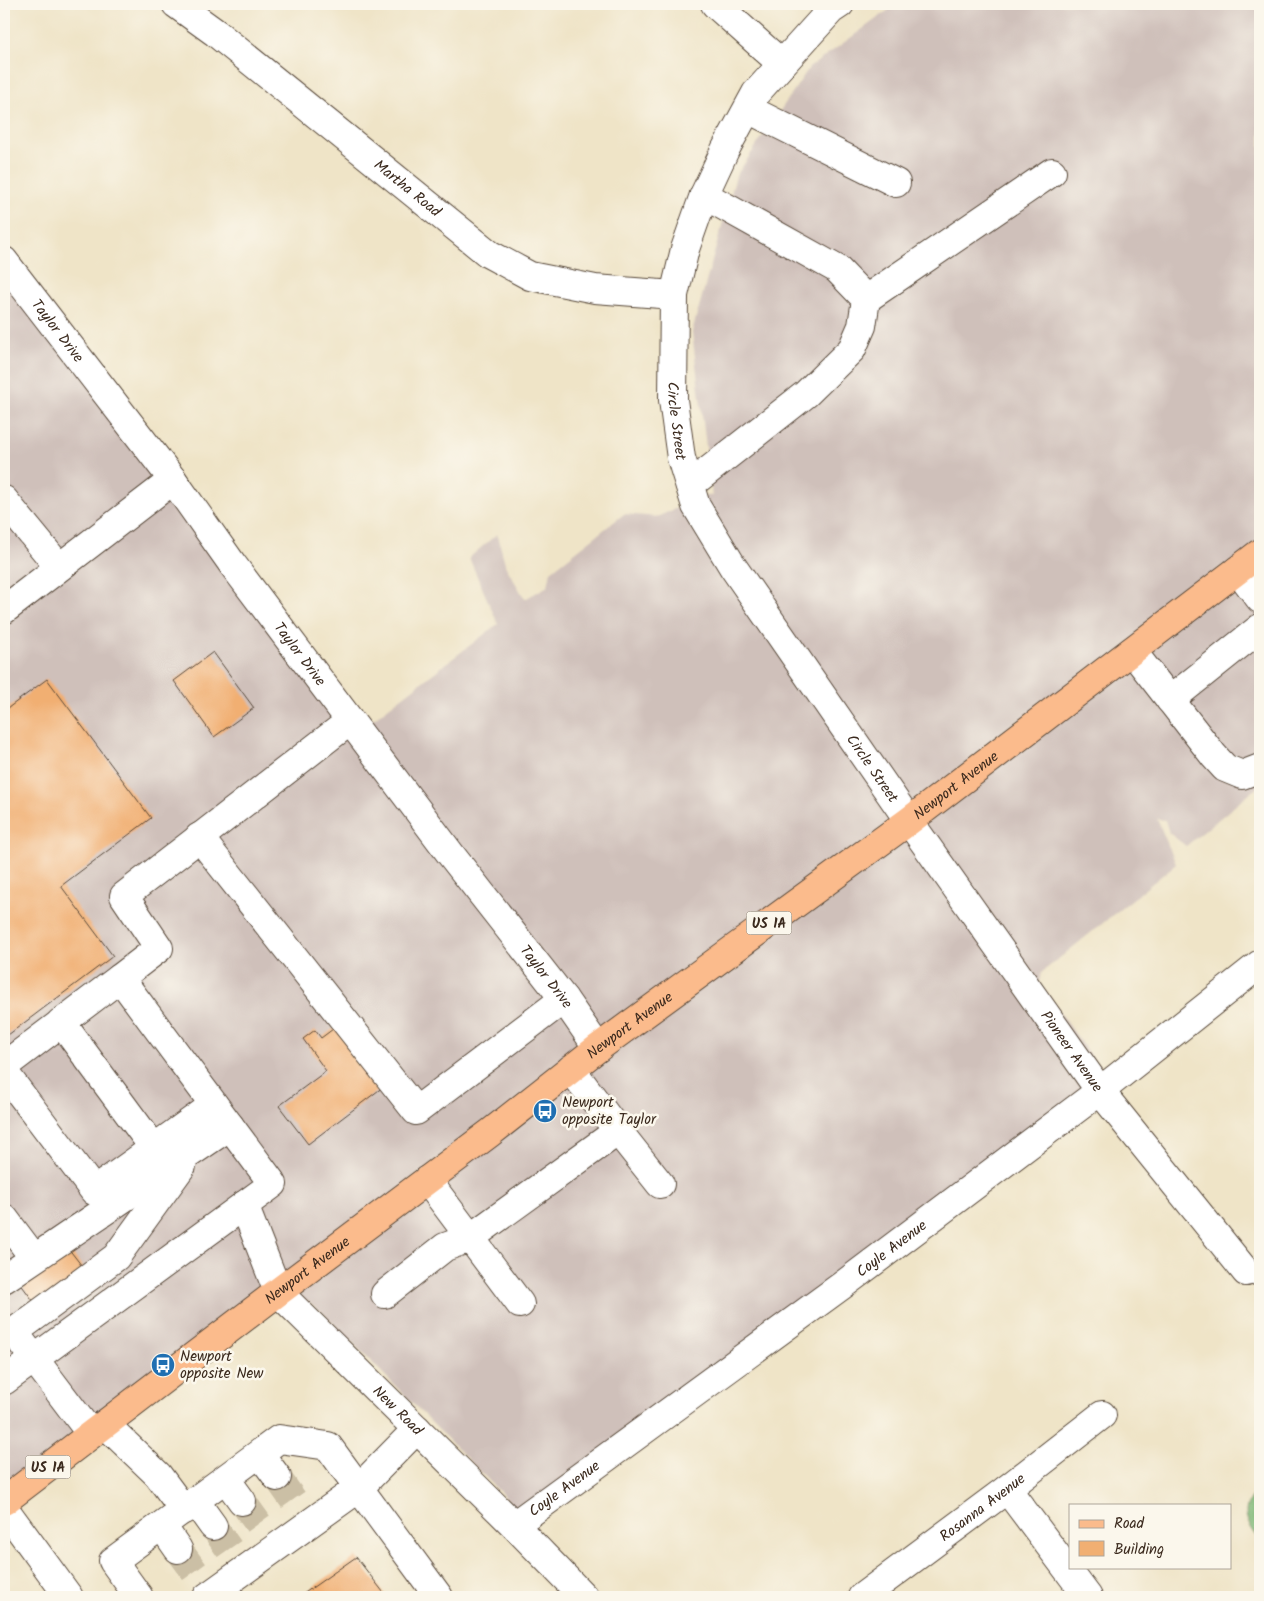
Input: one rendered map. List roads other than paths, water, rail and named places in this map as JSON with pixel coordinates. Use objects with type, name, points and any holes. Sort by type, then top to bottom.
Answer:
[{"type":"main road","name":"Newport Avenue","points":[[4,1501],[490,1133],[598,1048],[909,821],[1260,553]]},
{"type":"street","name":"Martha Road","points":[[176,4],[216,33],[490,254],[530,276],[595,289],[674,295]]},
{"type":"street","points":[[715,4],[782,64]]},
{"type":"street","name":"Circle Street","points":[[840,4],[831,10],[756,93],[704,195],[685,249],[674,295],[673,400],[681,458],[696,506],[732,567],[909,821]]},
{"type":"street","points":[[748,109],[896,183]]},
{"type":"street","points":[[690,485],[806,394],[852,349],[862,326],[866,299],[1052,172]]},
{"type":"street","points":[[704,195],[837,269],[866,299]]},
{"type":"street","name":"Taylor Drive","points":[[4,261],[173,480],[233,565],[452,856],[564,999],[598,1048]]},
{"type":"street","points":[[4,610],[173,480]]},
{"type":"street","points":[[4,500],[59,567]]},
{"type":"street","points":[[1238,570],[1260,599]]},
{"type":"street","points":[[1170,700],[1260,628]]},
{"type":"street","points":[[1132,651],[1214,756],[1226,768],[1242,775],[1260,768]]},
{"type":"street","points":[[4,1066],[159,948],[124,896],[350,721]]},
{"type":"street","name":"Pioneer Avenue","points":[[909,821],[1100,1091],[1246,1272]]},
{"type":"street","points":[[199,837],[416,1111],[564,999]]},
{"type":"street","name":"Coyle Avenue","points":[[514,1525],[844,1284],[1100,1091],[1260,964]]},
{"type":"street","points":[[4,1381],[273,1184],[120,978]]},
{"type":"street","points":[[61,1022],[154,1148]]},
{"type":"street","points":[[571,1069],[660,1184]]},
{"type":"street","points":[[4,1072],[94,1191],[214,1105]]},
{"type":"street","points":[[4,1279],[230,1126]]},
{"type":"street","points":[[385,1294],[445,1247],[470,1238],[618,1130]]},
{"type":"street","points":[[193,1151],[116,1257],[9,1325],[34,1359],[98,1429],[158,1475],[213,1526]]},
{"type":"street","points":[[427,1180],[520,1304]]},
{"type":"street","name":"New Road","points":[[244,1205],[278,1292],[514,1525],[584,1597]]},
{"type":"street","points":[[4,1218],[34,1258]]},
{"type":"street","name":"Rosanna Avenue","points":[[862,1597],[1007,1489],[1102,1415]]},
{"type":"street","points":[[206,1591],[239,1563],[305,1515],[359,1488],[417,1429]]},
{"type":"street","points":[[139,1597],[113,1561],[279,1439],[328,1446],[438,1597]]},
{"type":"street","points":[[260,1454],[277,1477]]},
{"type":"street","points":[[226,1479],[242,1502]]},
{"type":"street","points":[[1007,1489],[1088,1597]]},
{"type":"street","points":[[4,1508],[69,1597]]},
{"type":"street","points":[[162,1526],[178,1549]]},
{"type":"tunnel","points":[[277,1477],[299,1508]]},
{"type":"tunnel","points":[[242,1501],[265,1533]]},
{"type":"tunnel","points":[[213,1526],[234,1556]]},
{"type":"tunnel","points":[[178,1549],[201,1580]]},
{"type":"place","name":"Newport opposite Taylor","points":[[545,1111]]},
{"type":"place","name":"Newport opposite New","points":[[163,1365]]}]
